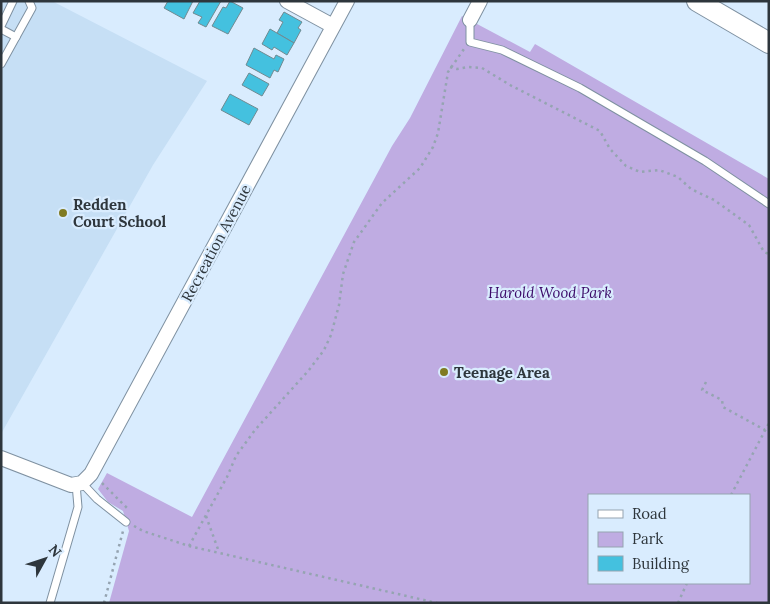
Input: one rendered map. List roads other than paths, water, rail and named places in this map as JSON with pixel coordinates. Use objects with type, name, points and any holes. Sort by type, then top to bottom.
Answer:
[{"type":"street","points":[[287,1],[333,26]]},
{"type":"street","name":"Recreation Avenue","points":[[83,480],[347,1]]},
{"type":"street","points":[[470,20],[480,1]]},
{"type":"street","points":[[697,1],[769,43]]},
{"type":"street","points":[[1,458],[66,483],[83,480]]},
{"type":"lane","points":[[13,1],[1,27],[16,37]]},
{"type":"lane","points":[[1,64],[32,8],[29,1]]},
{"type":"lane","points":[[470,20],[470,42],[502,50],[580,88],[705,161],[769,204]]},
{"type":"lane","points":[[83,480],[97,498],[126,522]]},
{"type":"lane","points":[[50,603],[78,507],[83,480]]},
{"type":"place","name":"Redden Court School","points":[[63,213]]},
{"type":"place","name":"Teenage Area","points":[[444,372]]},
{"type":"park label","name":"Harold Wood Park","points":[[550,292]]}]
